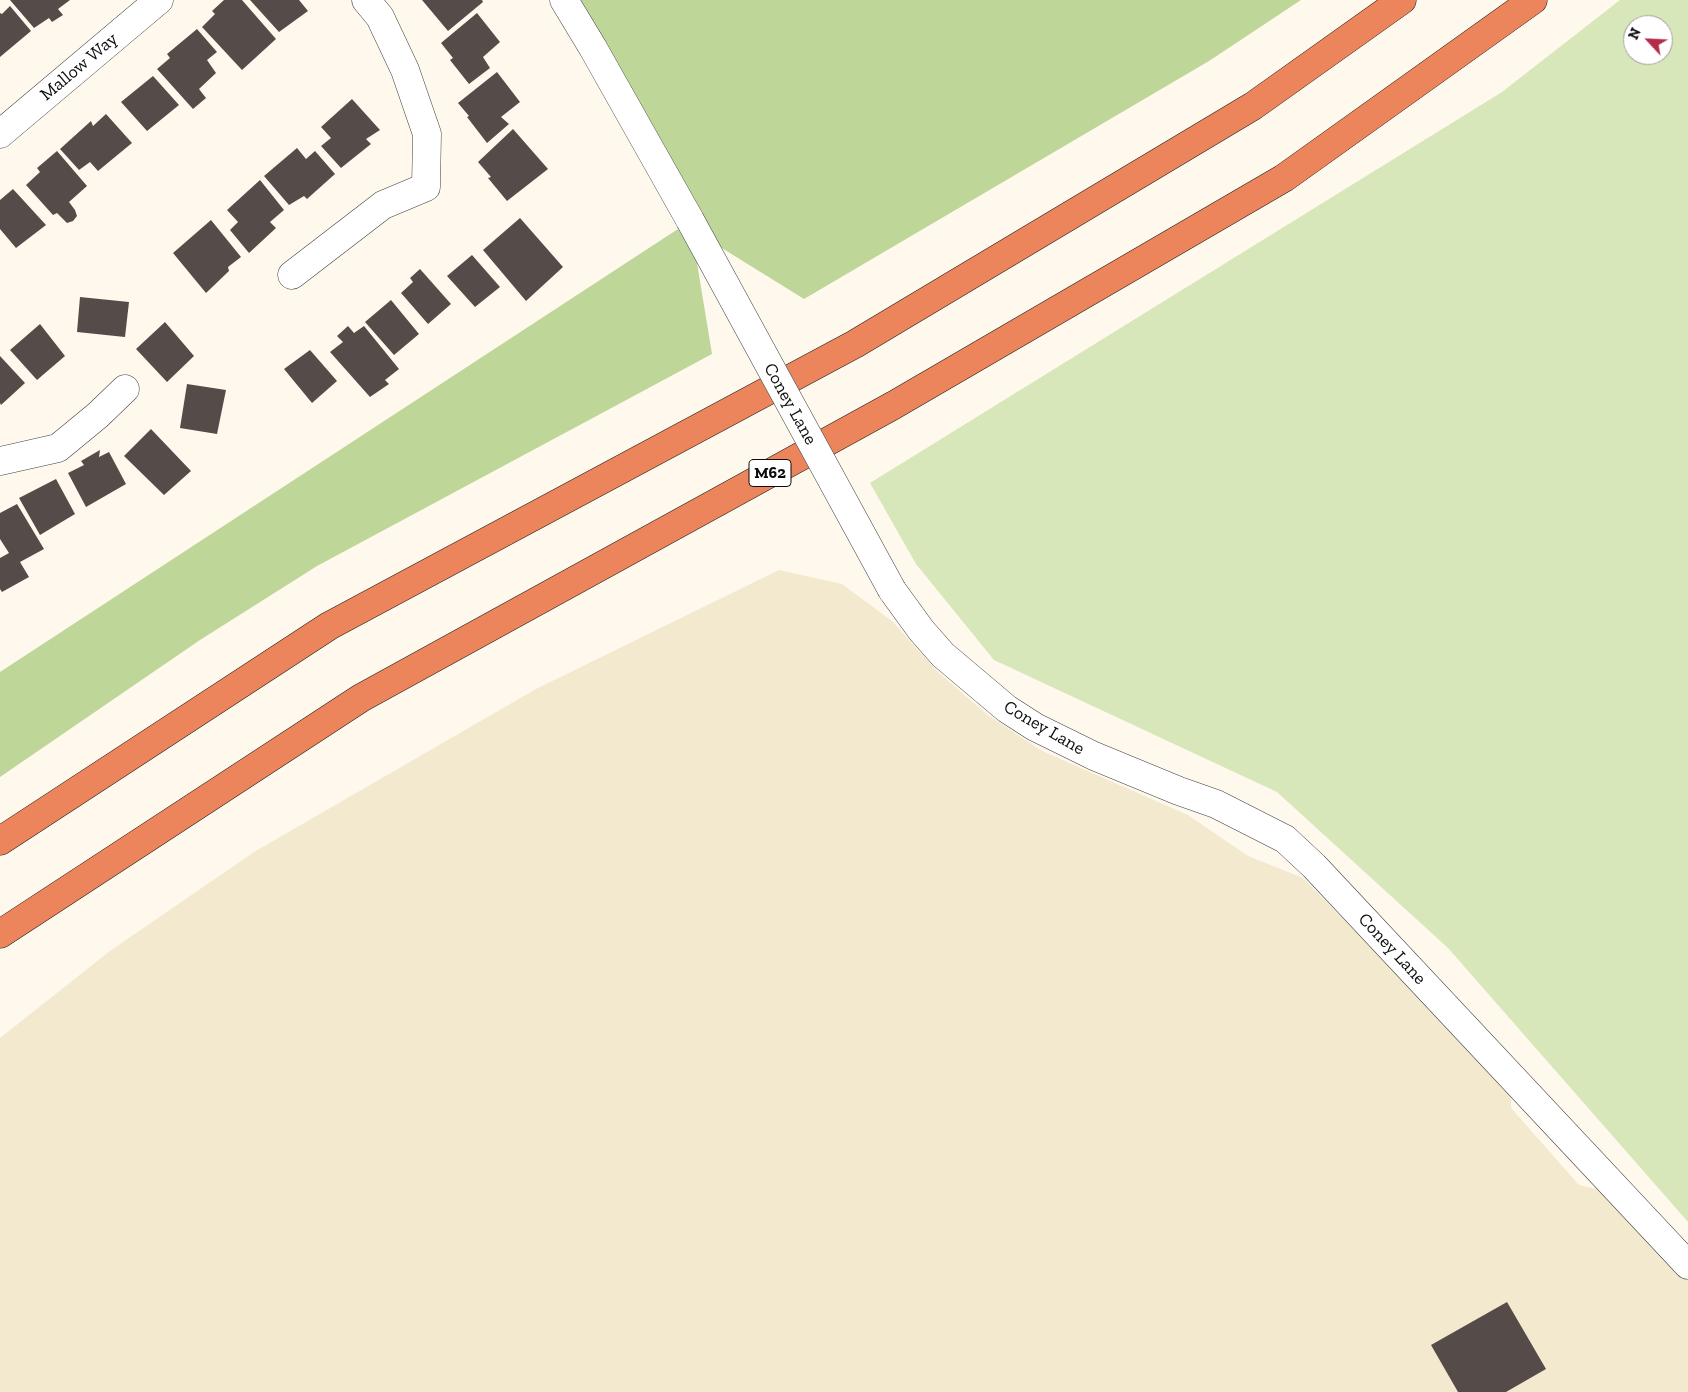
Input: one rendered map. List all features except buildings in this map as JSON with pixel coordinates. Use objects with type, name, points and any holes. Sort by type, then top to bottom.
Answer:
[{"type":"highway","points":[[0,841],[329,626],[855,344],[1253,106],[1402,0]]},
{"type":"highway","name":"M62","points":[[0,934],[361,698],[894,405],[1284,178],[1533,0]]},
{"type":"street","name":"Mallow Way","points":[[0,134],[159,0]]},
{"type":"street","points":[[292,275],[383,205],[426,187],[427,134],[405,70],[380,17],[366,0]]},
{"type":"street","name":"Coney Lane","points":[[564,0],[594,48],[690,220],[892,590],[921,630],[943,655],[1007,709],[1028,722],[1094,756],[1216,804],[1284,839],[1321,873],[1688,1265]]},
{"type":"street","points":[[0,461],[58,448],[98,415],[125,389]]},
{"type":"shaded area","points":[[779,570],[842,584],[892,621],[939,673],[989,716],[1042,751],[1188,815],[1248,856],[1303,878],[1511,1090],[1511,1108],[1579,1185],[1605,1191],[1688,1281],[1688,1392],[0,1392],[0,1038],[110,951],[254,852],[536,689]]},
{"type":"green space","points":[[577,0],[1301,0],[1209,61],[804,299],[717,245]]},
{"type":"green space","points":[[1620,0],[1688,0],[1688,1222],[1448,948],[1277,792],[994,660],[916,564],[870,483],[1502,92]]},
{"type":"green space","points":[[678,229],[696,257],[712,354],[317,566],[200,640],[0,777],[0,672]]}]
